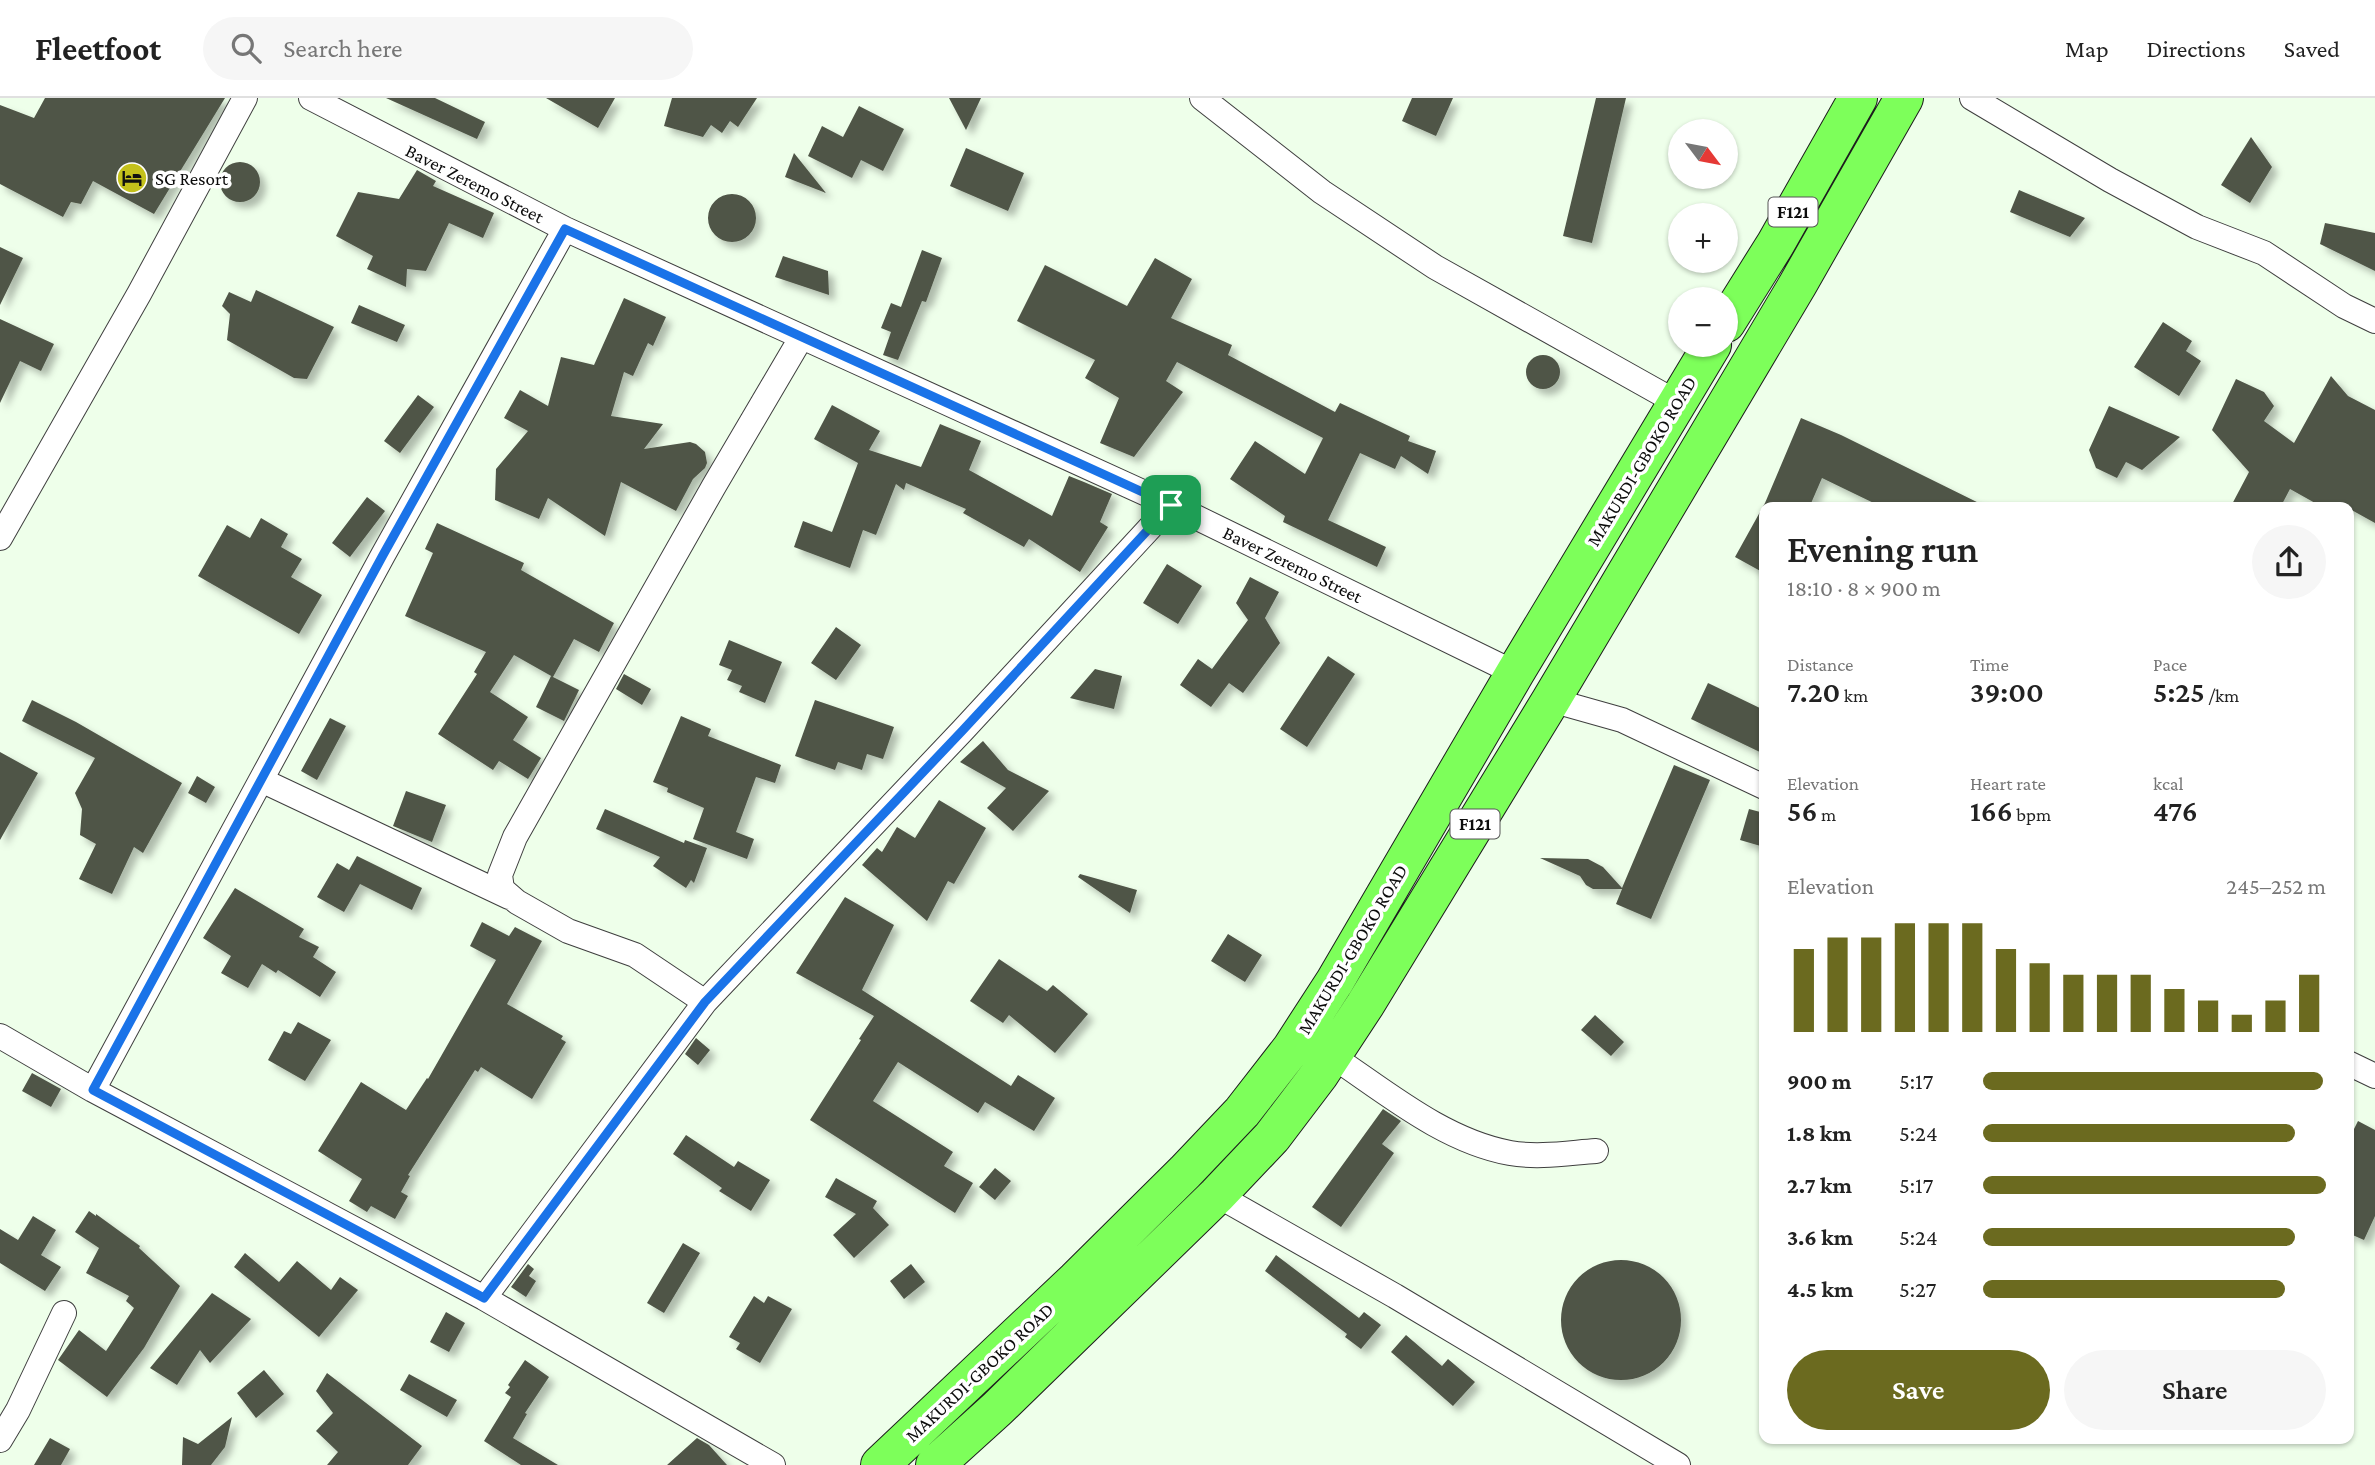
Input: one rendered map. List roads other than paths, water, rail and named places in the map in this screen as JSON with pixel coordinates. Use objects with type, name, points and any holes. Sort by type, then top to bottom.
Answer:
[{"type":"main road","name":"F121","points":[[1738,304],[1776,243],[1858,98]]},
{"type":"main road","name":"F121","points":[[935,1465],[997,1409],[1217,1195],[1272,1137],[1325,1066],[1550,700],[1798,284],[1904,98]]},
{"type":"main road","name":"MAKURDI-GBOKO ROAD","points":[[880,1465],[1076,1280],[1185,1172],[1242,1112],[1291,1049],[1335,981],[1704,357]]},
{"type":"main road","points":[[1291,1049],[1325,1066]]},
{"type":"street","points":[[0,538],[139,294],[246,98]]},
{"type":"street","name":"Baver Zeremo Street","points":[[312,98],[565,229],[1171,505],[1515,673]]},
{"type":"street","points":[[1202,98],[1322,192],[1435,267],[1676,402]]},
{"type":"street","points":[[1972,98],[2110,180],[2197,227],[2264,253],[2344,306],[2375,321]]},
{"type":"street","points":[[93,1090],[390,543],[565,229]]},
{"type":"street","points":[[509,897],[502,889],[500,875],[515,837],[801,338]]},
{"type":"street","points":[[484,1298],[705,1002],[963,730],[1171,505]]},
{"type":"street","points":[[1550,700],[1622,720],[1759,786]]},
{"type":"street","points":[[261,780],[509,897],[568,931],[635,955],[705,1002]]},
{"type":"street","points":[[0,1036],[93,1090],[484,1298],[772,1465]]},
{"type":"street","points":[[1325,1066],[1468,1140],[1509,1153],[1534,1155],[1596,1151]]},
{"type":"street","points":[[2354,1066],[2375,1076]]},
{"type":"street","points":[[1217,1195],[1395,1296],[1678,1465]]},
{"type":"street","points":[[0,1440],[18,1410],[64,1313]]},
{"type":"place","name":"SG Resort","points":[[132,178]]}]
